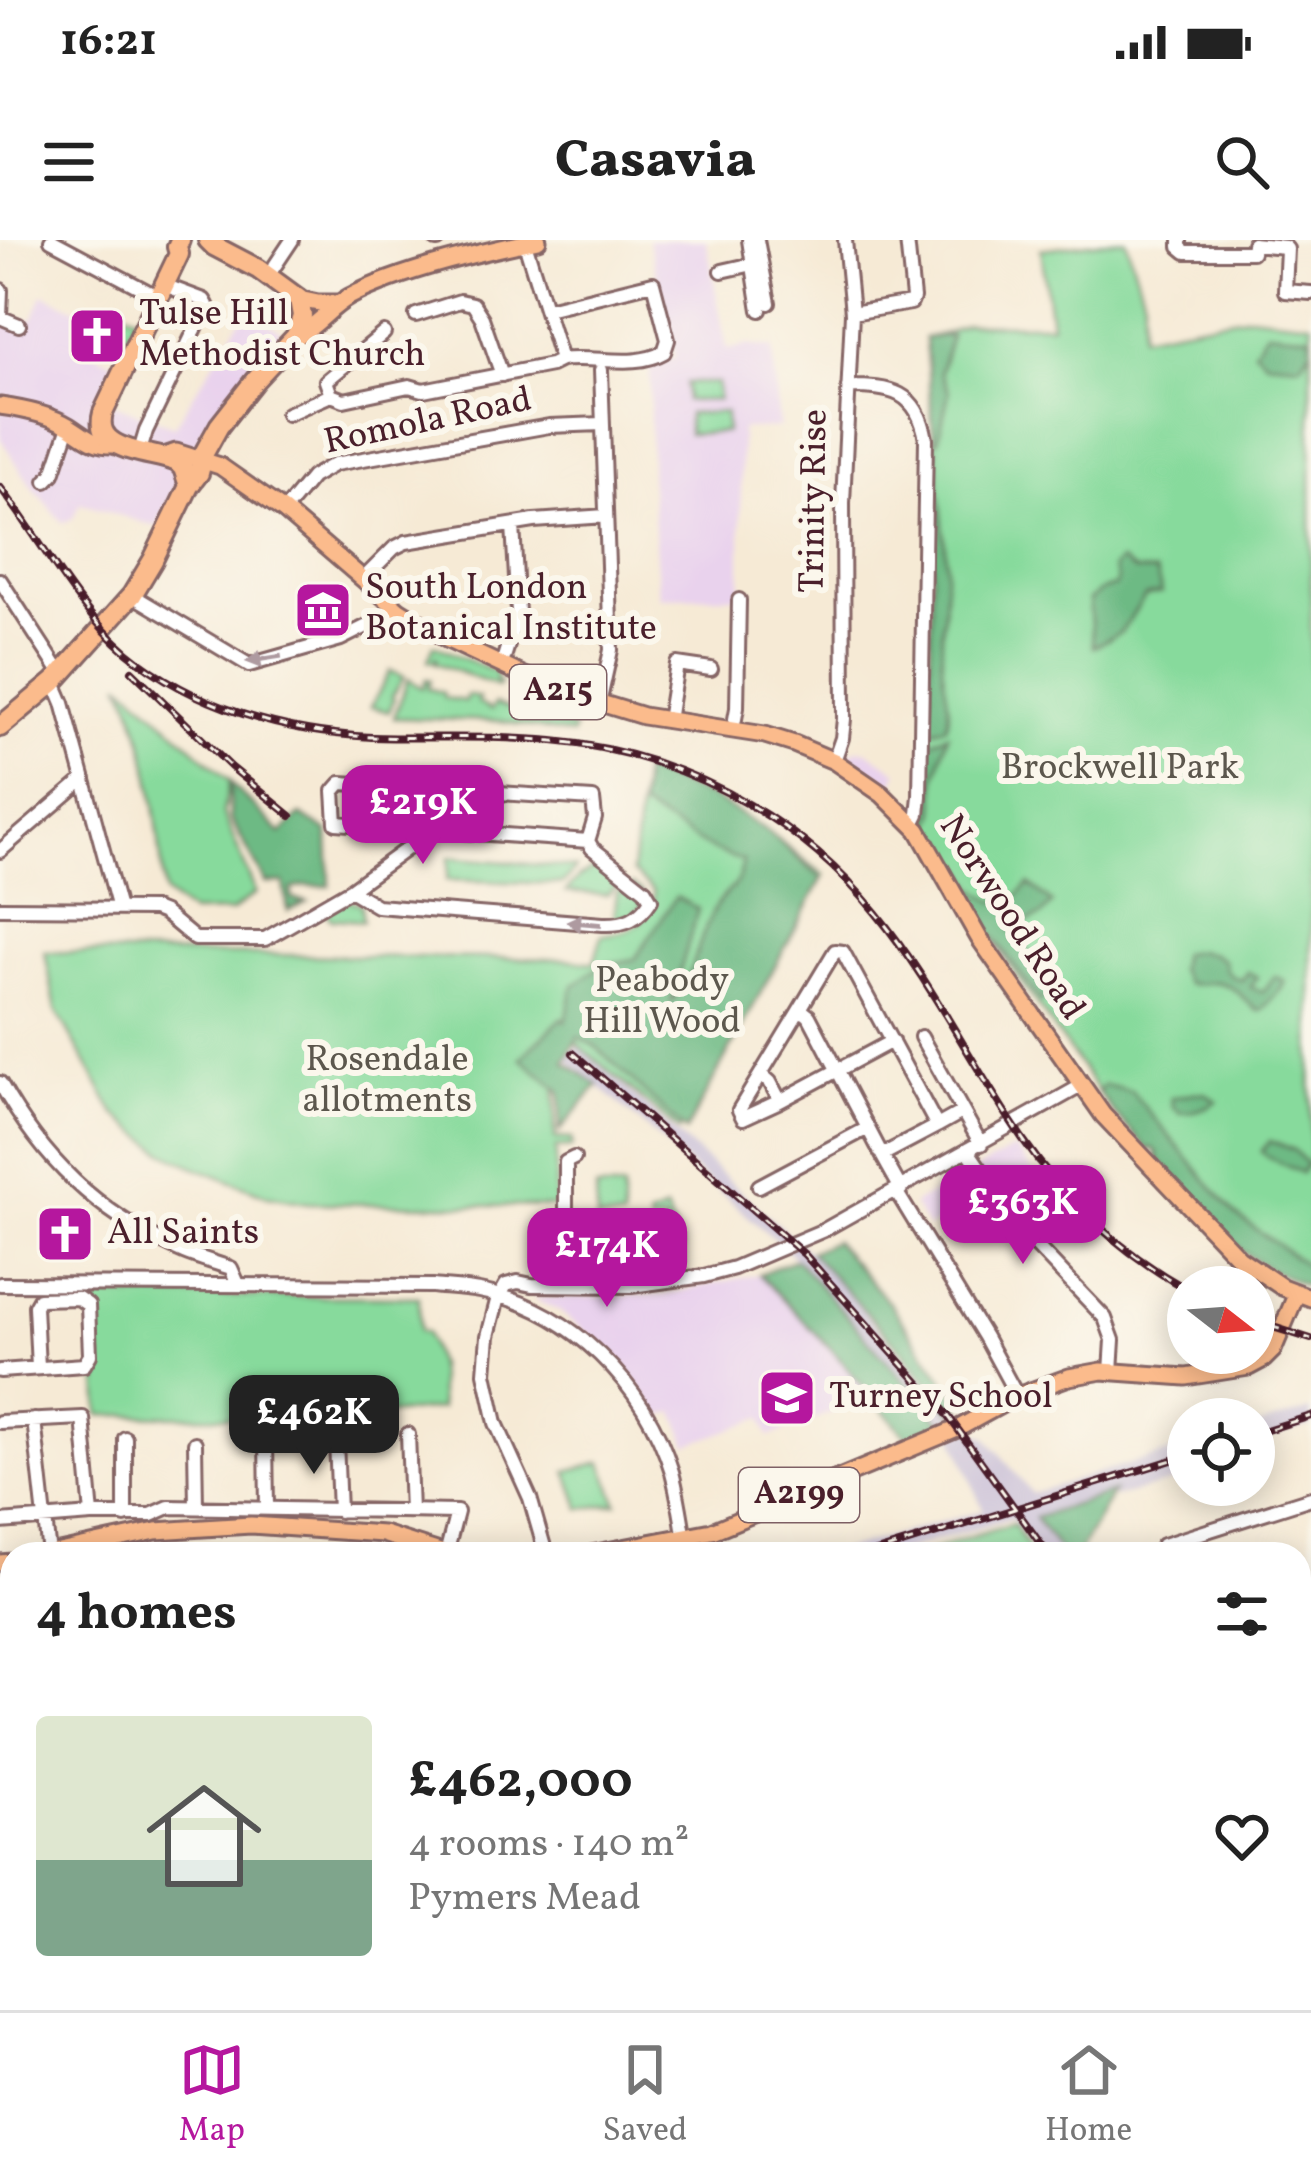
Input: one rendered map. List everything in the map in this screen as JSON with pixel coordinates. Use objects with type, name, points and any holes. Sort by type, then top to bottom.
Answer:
[{"type":"highway","points":[[0,727],[58,678],[132,595],[189,486],[183,468],[203,438],[217,432],[255,380],[296,336],[302,316],[299,299],[211,243],[180,247],[103,412],[100,424],[121,444]]},
{"type":"highway","name":"Norwood Road","points":[[121,444],[190,460]]},
{"type":"main road","points":[[296,336],[339,303],[388,280],[521,242]]},
{"type":"main road","points":[[299,299],[339,303]]},
{"type":"main road","points":[[0,406],[121,444]]},
{"type":"main road","points":[[69,426],[103,412]]},
{"type":"main road","points":[[190,460],[214,448],[217,432]]},
{"type":"main road","name":"Norwood Road","points":[[190,460],[284,511],[399,610],[448,640],[548,688],[599,704],[794,744],[834,761],[882,794],[913,824],[980,938],[1102,1114],[1228,1248],[1261,1274],[1304,1296]]},
{"type":"main road","name":"A2199","points":[[694,1542],[957,1429],[1017,1396],[1076,1374],[1186,1377],[1249,1367],[1273,1350],[1304,1296]]},
{"type":"main road","points":[[106,1542],[157,1531],[251,1525],[383,1534],[408,1542]]},
{"type":"street","points":[[268,276],[292,240]]},
{"type":"street","points":[[753,240],[765,306],[753,264],[753,240]]},
{"type":"street","points":[[852,313],[912,301],[907,240]]},
{"type":"street","points":[[1180,240],[1186,252],[1252,252],[1253,244],[1285,247],[1285,291],[1311,293]]},
{"type":"street","name":"Trinity Rise","points":[[834,761],[844,719],[843,503],[852,313],[845,241]]},
{"type":"street","points":[[61,242],[161,291],[207,304],[146,431],[121,444]]},
{"type":"street","points":[[521,242],[561,360]]},
{"type":"street","points":[[722,271],[753,264]]},
{"type":"street","points":[[287,414],[331,395],[344,400],[409,386],[423,390],[561,360],[652,358],[664,352],[668,340],[653,283],[547,309]]},
{"type":"street","points":[[1,290],[0,317],[19,325]]},
{"type":"street","points":[[416,315],[460,302],[473,304],[502,375]]},
{"type":"street","points":[[331,395],[326,380],[384,333]]},
{"type":"street","points":[[599,704],[611,650],[602,370]]},
{"type":"street","points":[[848,387],[896,392],[914,408],[926,439],[920,796],[913,824]]},
{"type":"street","name":"Romola Road","points":[[284,511],[312,477],[335,464],[549,426],[602,424]]},
{"type":"street","points":[[46,481],[53,474],[69,426]]},
{"type":"street","points":[[363,579],[406,542],[562,518],[606,516]]},
{"type":"street","points":[[502,664],[518,613],[513,525]]},
{"type":"street","points":[[0,580],[58,678],[119,909]]},
{"type":"street","points":[[132,595],[249,665],[341,639],[399,610]]},
{"type":"street","points":[[733,730],[739,600]]},
{"type":"street","points":[[668,721],[677,664],[712,669]]},
{"type":"street","points":[[0,851],[84,779]]},
{"type":"street","points":[[350,890],[376,906],[390,908],[616,925],[642,915],[651,901],[645,890],[588,841],[595,818],[593,799],[341,783],[334,790],[336,824],[588,841]]},
{"type":"street","points":[[401,827],[410,846]]},
{"type":"street","points":[[0,908],[154,909],[195,939],[265,939],[350,890],[434,829]]},
{"type":"street","points":[[892,1041],[747,1118],[740,1116],[760,1074],[839,950],[892,1041],[937,1126]]},
{"type":"street","points":[[800,1009],[809,1016],[898,1190],[1017,1396]]},
{"type":"street","points":[[921,1036],[962,1112],[974,1148],[1027,1236],[1105,1318],[1113,1340],[1112,1372]]},
{"type":"street","points":[[760,1074],[780,1101]]},
{"type":"street","points":[[0,1083],[34,1138],[85,1192],[122,1219],[190,1255],[231,1268],[238,1284]]},
{"type":"street","points":[[543,1542],[488,1395],[484,1360],[504,1298],[524,1284],[631,1286],[715,1274],[824,1230],[1081,1087]]},
{"type":"street","points":[[882,1155],[962,1112]]},
{"type":"street","points":[[759,1186],[868,1128]]},
{"type":"street","points":[[566,1285],[566,1162],[574,1158]]},
{"type":"street","points":[[190,1255],[196,1265],[196,1284]]},
{"type":"street","points":[[0,1283],[433,1286],[504,1298],[563,1325],[625,1380],[664,1450],[685,1542]]},
{"type":"street","points":[[0,1371],[38,1368],[84,1364],[90,1355],[88,1305],[78,1298],[39,1298],[35,1306],[38,1368]]},
{"type":"street","points":[[0,1422],[83,1418],[92,1515]]},
{"type":"street","points":[[34,1420],[49,1542]]},
{"type":"street","points":[[408,1434],[411,1511]]},
{"type":"street","points":[[266,1437],[267,1508]]},
{"type":"street","points":[[125,1438],[125,1516]]},
{"type":"street","points":[[337,1441],[339,1511]]},
{"type":"street","points":[[195,1443],[196,1507]]},
{"type":"street","points":[[1172,1542],[1311,1498]]},
{"type":"street","points":[[0,1522],[152,1515],[169,1507],[462,1512],[451,1542]]},
{"type":"shaded area","points":[[648,240],[706,240],[727,350],[748,345],[773,348],[779,428],[741,429],[741,596],[659,597],[650,475],[650,364],[676,358]]},
{"type":"shaded area","points":[[43,294],[96,318],[82,347],[115,363],[102,393],[116,405],[174,426],[246,311],[281,331],[206,423],[157,527],[80,503],[73,518],[63,523],[0,438],[0,317],[33,320]]},
{"type":"shaded area","points":[[857,749],[868,751],[898,772],[889,794],[844,758]]},
{"type":"shaded area","points":[[578,1046],[820,1262],[960,1424],[987,1437],[1031,1493],[1167,1453],[1167,1484],[1036,1518],[1053,1542],[1030,1542],[1012,1518],[931,1542],[870,1542],[983,1510],[953,1435],[789,1252],[568,1060]]},
{"type":"shaded area","points":[[1015,1148],[1036,1176],[965,1216],[961,1209],[928,1228],[913,1204]]},
{"type":"shaded area","points":[[759,1274],[873,1396],[769,1437],[762,1418],[688,1445],[675,1412],[660,1417],[604,1346],[559,1311],[531,1298],[663,1295]]},
{"type":"shaded area","points":[[1311,1410],[1311,1426],[1275,1437],[1275,1421]]},
{"type":"green space","name":"Brockwell Park","points":[[1126,240],[1144,299],[1142,335],[1249,315],[1311,322],[1311,1288],[1245,1249],[1112,1111],[1012,969],[928,825],[934,440],[925,338],[966,324],[1051,324],[1041,249]]},
{"type":"green space","points":[[108,303],[137,316],[127,335],[102,322]]},
{"type":"green space","points":[[1266,331],[1311,335],[1311,348],[1301,364],[1266,361],[1254,350]]},
{"type":"green space","points":[[951,335],[940,372],[949,392],[938,441],[934,440],[925,338]]},
{"type":"green space","points":[[686,383],[717,383],[718,400],[686,401]]},
{"type":"green space","points":[[725,412],[726,432],[688,434],[688,414]]},
{"type":"green space","points":[[934,450],[945,551],[942,669],[949,711],[946,726],[929,732]]},
{"type":"green space","points":[[1121,561],[1135,571],[1156,572],[1162,593],[1145,596],[1121,632],[1093,647],[1089,600],[1115,586],[1113,568]]},
{"type":"green space","points":[[434,645],[494,672],[498,687],[436,663],[437,656],[434,662],[428,660]]},
{"type":"green space","points":[[390,671],[404,677],[389,712],[371,707]]},
{"type":"green space","points":[[408,679],[422,688],[430,680],[428,688],[443,693],[444,698],[465,701],[467,695],[479,698],[478,703],[491,710],[495,704],[574,729],[572,735],[500,721],[394,718]]},
{"type":"green space","points":[[121,682],[230,781],[223,813],[256,893],[231,912],[190,913],[165,894],[147,759]]},
{"type":"green space","points":[[948,734],[936,777],[936,814],[931,826],[927,818],[929,743]]},
{"type":"green space","name":"Rosendale allotments","points":[[643,771],[713,798],[767,831],[824,875],[679,1131],[560,1029],[555,1138],[572,1139],[572,1147],[556,1148],[556,1207],[308,1203],[268,1196],[162,1151],[115,1114],[56,1010],[45,952],[594,963],[602,935],[633,928],[654,904],[653,891],[632,872]]},
{"type":"green space","name":"Peabody Hill Wood","points":[[643,771],[713,798],[767,831],[822,879],[686,1131],[595,1046],[578,1037],[565,1062],[598,1085],[560,1131],[560,1091],[521,1058],[562,1018],[566,1021],[573,986],[602,965],[635,959],[676,897],[698,909],[671,1003],[715,908],[741,871],[743,861],[714,851],[640,807]]},
{"type":"green space","points":[[230,783],[281,833],[301,815],[328,832],[330,886],[292,889],[292,899],[307,902],[288,911],[284,883],[266,883],[230,818]]},
{"type":"green space","points":[[450,793],[474,796],[473,820],[449,818]]},
{"type":"green space","points":[[449,857],[575,868],[563,884],[447,880]]},
{"type":"green space","points":[[959,862],[975,888],[995,902],[1016,897],[1029,884],[1052,903],[1042,915],[1011,929],[1058,990],[1041,1002],[977,914],[952,864]]},
{"type":"green space","points":[[596,868],[609,870],[623,881],[607,895],[566,892],[579,877]]},
{"type":"green space","points":[[633,885],[643,893],[643,904],[633,916],[614,919],[617,893]]},
{"type":"green space","points":[[346,899],[361,904],[363,921],[328,916],[328,910]]},
{"type":"green space","points":[[1181,953],[1213,954],[1242,980],[1248,972],[1257,977],[1251,987],[1262,992],[1274,976],[1285,981],[1261,1011],[1256,1010],[1227,985],[1186,983],[1178,969]]},
{"type":"green space","points":[[1104,1085],[1131,1091],[1235,1214],[1311,1269],[1311,1288],[1243,1252],[1098,1092]]},
{"type":"green space","points":[[1205,1093],[1217,1101],[1185,1113],[1173,1107],[1171,1098]]},
{"type":"green space","points":[[1270,1141],[1294,1150],[1307,1164],[1301,1173],[1261,1151]]},
{"type":"green space","points":[[596,1189],[623,1189],[623,1219],[597,1220]]},
{"type":"green space","points":[[666,1210],[682,1249],[653,1253],[652,1240],[667,1238],[665,1221],[650,1223],[649,1217]]},
{"type":"green space","points":[[834,1241],[891,1305],[962,1406],[951,1413],[903,1352],[810,1252]]},
{"type":"green space","points":[[796,1259],[943,1424],[908,1439],[759,1274]]},
{"type":"green space","points":[[93,1296],[419,1297],[420,1331],[426,1332],[437,1365],[440,1409],[345,1418],[100,1415]]},
{"type":"green space","points":[[602,1462],[617,1503],[581,1509],[567,1471]]},
{"type":"green space","points":[[1113,1492],[1085,1542],[1053,1542],[1035,1518]]},
{"type":"green space","points":[[1013,1524],[1024,1542],[955,1542]]},
{"type":"railway","points":[[0,487],[108,634],[153,672],[212,702],[275,723],[340,734],[530,739],[605,749],[704,781],[799,838],[876,913],[1022,1138],[1057,1183],[1118,1242],[1167,1277]]},
{"type":"railway","points":[[132,671],[231,767],[291,816]]},
{"type":"railway","points":[[573,1053],[805,1255],[946,1413],[1039,1542]]},
{"type":"railway","points":[[1275,1328],[1311,1339]]},
{"type":"railway","points":[[1275,1427],[1311,1416]]},
{"type":"railway","points":[[909,1542],[1167,1462]]},
{"type":"place","name":"Tulse Hill Methodist Church","points":[[97,336]]},
{"type":"place","name":"South London Botanical Institute","points":[[323,610]]},
{"type":"place","name":"All Saints","points":[[65,1234]]},
{"type":"place","name":"Turney School","points":[[787,1398]]}]
